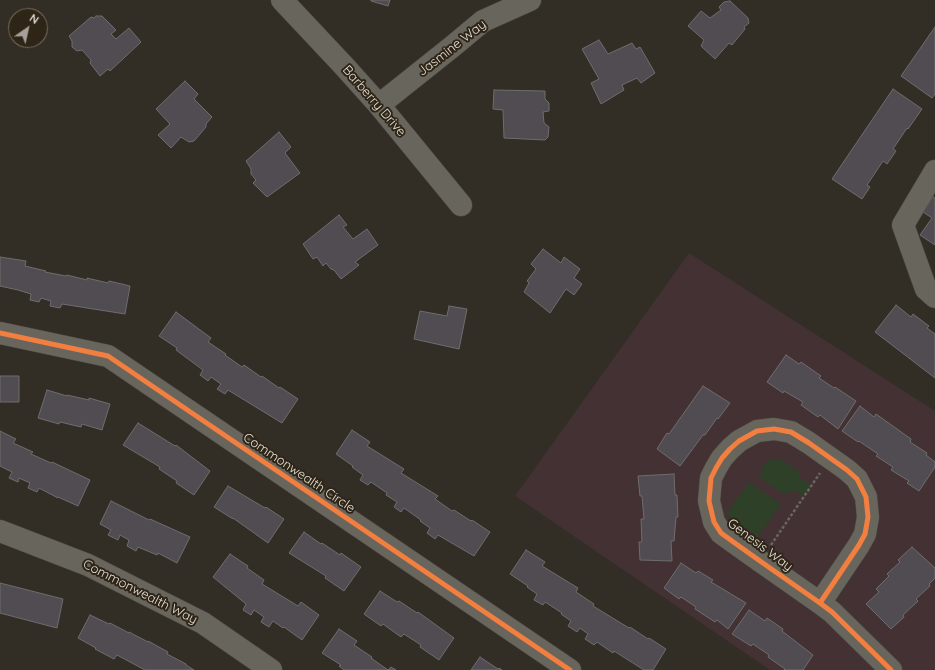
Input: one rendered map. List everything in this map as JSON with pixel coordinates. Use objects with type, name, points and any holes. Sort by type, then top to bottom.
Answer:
[{"type":"street","name":"Barberry Drive","points":[[282,0],[379,105],[461,205]]},
{"type":"street","name":"Jasmine Way","points":[[379,105],[483,21],[530,0]]},
{"type":"street","points":[[935,171],[903,225],[926,289],[935,297]]},
{"type":"street","name":"Commonwealth Circle","points":[[0,333],[108,356],[570,670]]},
{"type":"street","name":"Genesis Way","points":[[820,603],[865,534],[868,517],[866,497],[857,479],[830,458],[791,432],[774,429],[757,431],[734,445],[722,458],[711,478],[709,501],[714,522],[721,533],[832,612],[891,670]]},
{"type":"street","name":"Commonwealth Way","points":[[0,530],[88,565],[203,623],[271,670]]},
{"type":"path","points":[[760,561],[830,458]]},
{"type":"shaded area","points":[[689,253],[935,411],[935,670],[770,670],[515,496]]},
{"type":"green space","points":[[769,459],[780,459],[799,472],[800,478],[811,485],[804,497],[796,491],[783,494],[760,478],[763,466]]},
{"type":"green space","points":[[749,482],[781,504],[758,537],[726,514]]},
{"type":"building","points":[[371,0],[390,0],[388,6]]},
{"type":"building","points":[[730,1],[748,18],[749,23],[744,27],[745,29],[732,45],[729,43],[715,59],[701,46],[704,40],[688,26],[701,11],[710,18],[721,10],[719,7],[724,2]]},
{"type":"building","points":[[96,16],[102,16],[116,30],[111,34],[116,39],[129,28],[141,42],[110,71],[108,69],[100,76],[90,63],[91,60],[82,50],[77,51],[72,47],[72,41],[69,36],[91,17],[94,18]]},
{"type":"building","points":[[935,27],[935,94],[932,98],[901,76]]},
{"type":"building","points":[[599,40],[608,54],[632,43],[636,49],[640,47],[655,73],[641,83],[637,78],[622,85],[624,90],[601,104],[591,83],[599,79],[582,49]]},
{"type":"building","points":[[185,81],[198,94],[194,99],[212,117],[194,141],[189,142],[181,137],[171,148],[158,135],[170,124],[156,109]]},
{"type":"building","points":[[893,89],[922,109],[893,149],[896,151],[887,164],[883,161],[867,185],[870,187],[862,199],[832,179]]},
{"type":"building","points":[[494,90],[545,91],[545,99],[549,103],[549,111],[543,112],[544,123],[549,127],[548,137],[545,140],[504,138],[503,110],[493,109]]},
{"type":"building","points":[[279,132],[291,147],[285,153],[300,173],[267,197],[253,183],[256,180],[251,174],[251,169],[246,161]]},
{"type":"building","points":[[933,197],[935,198],[935,245],[920,235],[932,218],[923,212]]},
{"type":"building","points":[[339,215],[347,225],[343,227],[353,239],[367,229],[378,245],[355,262],[359,265],[341,279],[326,263],[323,266],[317,257],[313,259],[303,244]]},
{"type":"building","points":[[543,249],[561,263],[564,257],[580,269],[574,278],[582,284],[574,295],[566,289],[550,313],[524,292],[529,283],[527,281],[536,269],[531,264]]},
{"type":"building","points":[[0,257],[26,261],[25,266],[46,271],[45,272],[87,280],[87,278],[108,283],[109,281],[130,286],[125,314],[62,304],[60,308],[50,306],[51,301],[41,298],[39,302],[30,300],[31,294],[0,286]]},
{"type":"building","points":[[896,305],[911,317],[913,314],[929,326],[927,328],[935,334],[935,378],[875,332]]},
{"type":"building","points":[[449,306],[467,309],[459,349],[414,339],[420,311],[447,316]]},
{"type":"building","points":[[176,312],[211,338],[208,342],[226,354],[225,355],[242,367],[244,365],[298,399],[282,423],[228,390],[225,394],[217,389],[221,384],[211,377],[208,381],[200,375],[203,370],[176,350],[177,348],[159,336]]},
{"type":"building","points":[[786,355],[799,364],[801,362],[821,376],[819,378],[856,401],[838,429],[820,415],[818,417],[801,405],[803,402],[784,391],[783,393],[767,382]]},
{"type":"building","points":[[0,376],[19,376],[19,402],[0,402]]},
{"type":"building","points":[[703,386],[730,403],[705,435],[703,435],[680,466],[657,449],[667,433],[669,434]]},
{"type":"building","points":[[47,390],[67,396],[89,400],[89,398],[110,404],[102,430],[82,424],[81,427],[60,422],[59,424],[38,418]]},
{"type":"building","points":[[860,406],[874,417],[876,414],[911,439],[910,442],[927,453],[926,455],[935,462],[935,467],[919,491],[907,483],[909,481],[891,470],[893,467],[876,456],[878,454],[842,431]]},
{"type":"building","points":[[138,423],[175,446],[176,445],[210,471],[194,495],[159,469],[160,467],[123,445]]},
{"type":"building","points":[[352,430],[370,442],[367,446],[404,469],[401,473],[438,496],[435,499],[452,511],[454,510],[490,532],[474,556],[438,535],[435,539],[427,533],[430,528],[420,521],[421,520],[404,508],[401,512],[394,507],[397,502],[386,495],[387,493],[371,482],[368,485],[360,480],[363,475],[336,454]]},
{"type":"building","points":[[0,431],[16,439],[13,443],[33,452],[31,454],[90,480],[78,506],[39,488],[37,492],[28,488],[30,483],[19,478],[18,482],[9,478],[12,472],[0,466]]},
{"type":"building","points":[[674,474],[678,517],[676,517],[674,541],[671,541],[672,561],[640,560],[639,542],[642,542],[641,519],[644,519],[638,476]]},
{"type":"building","points":[[228,486],[265,508],[266,507],[284,519],[268,543],[233,518],[214,507]]},
{"type":"building","points":[[111,501],[149,520],[150,519],[190,537],[177,563],[158,553],[157,555],[138,547],[136,551],[127,546],[129,540],[120,535],[118,540],[108,535],[111,530],[100,524]]},
{"type":"building","points":[[304,532],[340,555],[341,553],[361,567],[344,591],[325,578],[326,576],[289,553]]},
{"type":"building","points":[[912,547],[935,568],[935,578],[929,584],[930,586],[916,599],[918,601],[891,629],[866,604],[879,592],[876,589],[889,576],[887,574],[900,562],[898,560]]},
{"type":"building","points":[[526,550],[545,562],[542,566],[578,588],[576,592],[594,604],[593,606],[666,649],[653,670],[644,670],[614,651],[613,653],[597,642],[594,645],[585,639],[588,634],[580,628],[577,632],[568,626],[571,621],[561,614],[562,613],[545,602],[543,605],[534,600],[537,594],[510,574]]},
{"type":"building","points":[[230,554],[248,566],[247,568],[264,580],[262,584],[298,606],[301,602],[319,615],[302,640],[273,621],[269,627],[261,622],[264,617],[254,610],[251,615],[243,610],[246,604],[213,577]]},
{"type":"building","points":[[681,563],[696,573],[698,571],[713,580],[711,582],[746,603],[728,629],[717,620],[715,622],[695,609],[696,607],[681,597],[679,599],[664,588]]},
{"type":"building","points":[[0,583],[63,599],[57,628],[0,613]]},
{"type":"building","points":[[380,591],[397,602],[399,601],[417,613],[418,612],[454,638],[439,660],[420,647],[421,645],[404,634],[401,637],[383,624],[381,626],[364,614]]},
{"type":"building","points":[[749,610],[765,621],[767,618],[783,629],[782,631],[813,655],[803,670],[784,670],[785,669],[768,657],[769,655],[753,644],[751,646],[732,634]]},
{"type":"building","points":[[90,615],[148,641],[168,652],[167,654],[194,670],[145,670],[117,655],[114,659],[95,649],[96,648],[78,638]]},
{"type":"building","points":[[339,629],[357,641],[354,645],[388,670],[344,670],[339,666],[341,665],[322,653]]},
{"type":"building","points":[[480,657],[498,669],[499,668],[502,670],[471,670]]},
{"type":"building","points":[[391,667],[396,670],[388,670]]},
{"type":"cycle path","points":[[0,333],[108,356],[570,670]]},
{"type":"cycle path","points":[[820,603],[865,534],[868,517],[866,497],[857,479],[847,470],[791,432],[774,429],[757,431],[739,441],[730,449],[722,458],[711,478],[709,501],[714,522],[721,533],[832,612],[891,670]]}]
